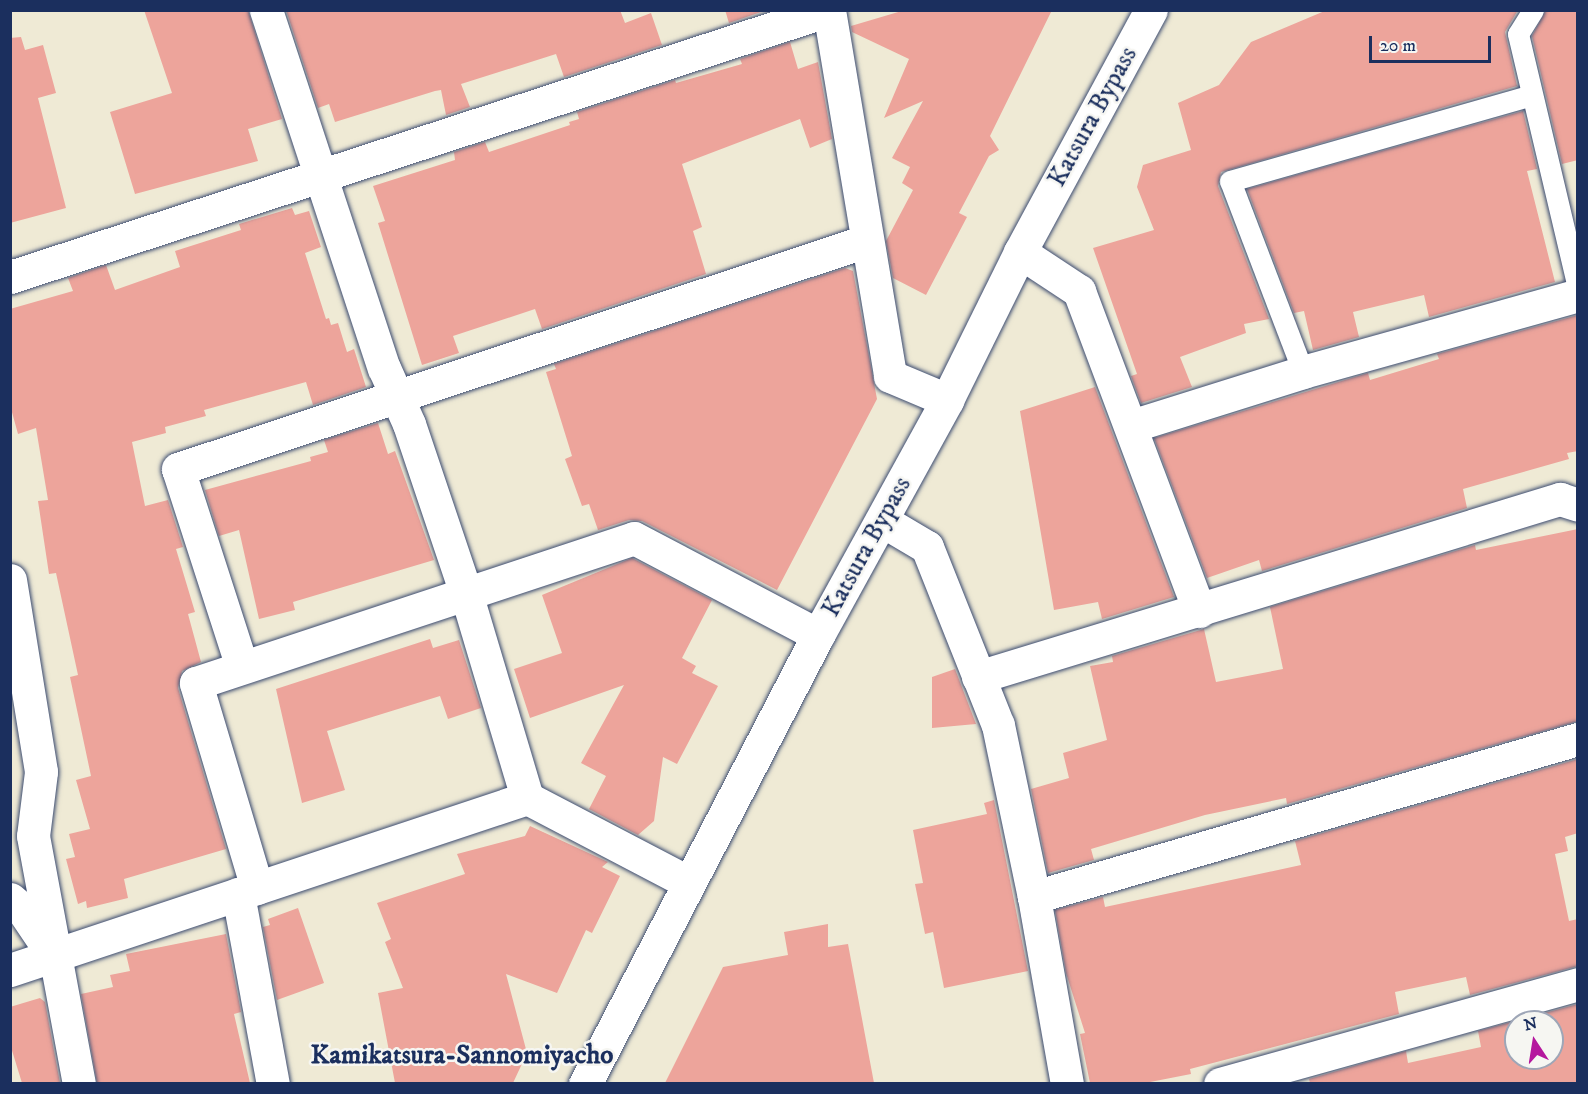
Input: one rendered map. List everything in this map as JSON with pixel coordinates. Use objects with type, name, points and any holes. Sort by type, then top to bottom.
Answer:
[{"type":"main road","points":[[266,10],[320,177],[466,592],[527,798],[688,882]]},
{"type":"main road","points":[[10,277],[829,10],[890,376],[947,400]]},
{"type":"main road","name":"Katsura Bypass","points":[[585,1083],[818,635],[883,521],[947,400],[1020,252],[1151,10]]},
{"type":"main road","points":[[242,667],[178,469],[866,241]]},
{"type":"main road","points":[[1020,252],[1079,291],[1199,611]]},
{"type":"main road","points":[[1131,426],[1303,372],[1578,295]]},
{"type":"main road","points":[[978,677],[1560,499],[1578,505]]},
{"type":"main road","points":[[883,521],[927,547],[998,725],[1034,897],[1067,1083]]},
{"type":"main road","points":[[273,1083],[248,891],[196,683],[634,538],[818,635]]},
{"type":"main road","points":[[10,580],[40,772],[33,836],[53,956],[79,1083]]},
{"type":"main road","points":[[1034,897],[1578,739]]},
{"type":"main road","points":[[10,970],[527,798]]},
{"type":"main road","points":[[10,899],[22,909],[53,956]]},
{"type":"main road","points":[[1220,1083],[1578,984]]},
{"type":"lane","points":[[1533,10],[1518,34],[1578,287]]},
{"type":"lane","points":[[1303,372],[1230,181],[1531,95]]},
{"type":"building","points":[[144,10],[248,10],[282,119],[248,129],[258,161],[135,194],[110,112],[172,93]]},
{"type":"building","points":[[286,10],[620,10],[625,23],[651,13],[662,45],[564,77],[556,54],[461,84],[470,107],[446,115],[441,90],[335,122],[329,104],[318,108]]},
{"type":"building","points":[[725,10],[767,10],[729,23]]},
{"type":"building","points":[[905,10],[1052,10],[990,136],[999,150],[989,156],[959,213],[967,217],[926,295],[893,278],[886,241],[913,190],[902,183],[910,167],[892,158],[923,101],[884,118],[909,59],[852,32],[851,26]]},
{"type":"building","points":[[1327,10],[1518,10],[1505,32],[1517,86],[1221,172],[1218,186],[1269,319],[1244,324],[1246,333],[1180,357],[1192,387],[1141,403],[1131,376],[1137,374],[1093,248],[1154,230],[1137,187],[1143,165],[1191,150],[1178,103],[1219,85],[1251,42]]},
{"type":"building","points":[[1546,10],[1578,10],[1578,160],[1562,164],[1532,36]]},
{"type":"building","points":[[21,37],[25,50],[43,45],[56,93],[38,98],[66,208],[10,223],[10,38]]},
{"type":"building","points":[[790,42],[798,69],[818,62],[832,139],[810,148],[800,119],[682,164],[702,227],[693,231],[706,274],[542,329],[535,309],[453,336],[459,353],[422,365],[378,223],[385,221],[373,186],[455,160],[454,152],[485,142],[489,152],[570,125],[569,122],[579,119],[577,112],[675,80],[676,83],[742,64],[740,59]]},
{"type":"building","points":[[1523,111],[1537,169],[1527,171],[1555,282],[1429,317],[1424,295],[1353,312],[1359,337],[1313,350],[1304,311],[1294,313],[1247,189]]},
{"type":"building","points":[[292,208],[295,215],[309,211],[321,247],[305,253],[326,319],[329,318],[331,325],[338,323],[347,352],[354,349],[366,387],[313,405],[306,382],[204,410],[206,416],[165,427],[166,433],[132,442],[145,506],[168,500],[183,547],[176,549],[195,612],[188,614],[201,662],[182,671],[178,688],[226,849],[124,879],[128,898],[87,908],[86,901],[78,904],[66,859],[75,857],[69,834],[90,829],[76,780],[91,776],[70,677],[78,675],[56,573],[49,574],[38,501],[48,500],[36,428],[18,434],[10,405],[10,309],[73,291],[68,278],[106,265],[115,290],[180,267],[175,251],[241,230],[239,224]]},
{"type":"building","points":[[845,268],[853,271],[877,399],[777,590],[642,521],[629,520],[598,530],[589,504],[582,506],[565,459],[572,456],[546,372],[556,369],[554,364]]},
{"type":"building","points":[[1578,315],[1578,451],[1567,453],[1569,459],[1463,489],[1467,508],[1262,571],[1259,560],[1207,578],[1154,438],[1368,373],[1370,380],[1439,359],[1437,354]]},
{"type":"building","points":[[1095,387],[1174,597],[1102,619],[1098,602],[1054,610],[1020,411]]},
{"type":"building","points":[[378,423],[388,454],[395,451],[434,560],[293,602],[295,610],[259,619],[239,530],[219,536],[205,490],[311,461],[310,457],[328,452],[324,440]]},
{"type":"building","points":[[1578,529],[1578,721],[1287,804],[1286,798],[1205,815],[1091,849],[1094,860],[1048,873],[1031,789],[1069,778],[1063,753],[1107,740],[1090,666],[1113,662],[1112,656],[1204,629],[1216,682],[1283,669],[1270,607],[1475,545],[1476,550]]},
{"type":"building","points":[[632,558],[712,600],[682,658],[696,666],[692,673],[718,686],[677,764],[663,757],[654,821],[638,835],[589,809],[606,776],[581,763],[624,685],[530,718],[514,669],[562,653],[542,595]]},
{"type":"building","points":[[430,639],[433,648],[459,640],[481,708],[448,719],[440,696],[327,731],[345,790],[302,803],[276,689]]},
{"type":"building","points":[[955,669],[976,724],[932,728],[932,677]]},
{"type":"building","points":[[1578,759],[1578,833],[1565,837],[1568,851],[1555,854],[1569,921],[1578,919],[1578,966],[1470,995],[1466,977],[1395,992],[1399,1014],[1190,1069],[1191,1074],[1145,1083],[1090,1083],[1080,1034],[1085,1033],[1066,973],[1055,910],[1103,897],[1105,907],[1301,865],[1295,841]]},
{"type":"building","points":[[994,800],[1028,971],[944,988],[933,932],[925,934],[915,884],[923,883],[913,830],[987,814],[984,803]]},
{"type":"building","points":[[530,826],[608,862],[602,867],[620,876],[592,933],[586,930],[557,993],[506,974],[527,1053],[513,1083],[395,1083],[378,993],[403,988],[385,942],[391,939],[377,903],[465,874],[457,854],[525,836]]},
{"type":"building","points":[[298,908],[324,983],[277,1000],[263,927],[270,925],[268,919]]},
{"type":"building","points":[[828,924],[828,947],[848,944],[874,1083],[665,1083],[723,967],[788,955],[784,932]]},
{"type":"building","points":[[226,934],[241,1012],[234,1014],[250,1083],[97,1083],[81,994],[113,987],[110,975],[130,971],[126,954]]},
{"type":"building","points":[[40,998],[45,1002],[60,1083],[22,1083],[10,1044],[10,1007]]},
{"type":"building","points":[[1578,1004],[1578,1083],[1310,1083],[1309,1079],[1406,1051],[1408,1063],[1481,1047],[1478,1031],[1504,1024],[1504,1070],[1564,1070],[1564,1010],[1556,1010]]},
{"type":"district","name":"Kamikatsura-Sannomiyacho","points":[[462,1056]]}]
